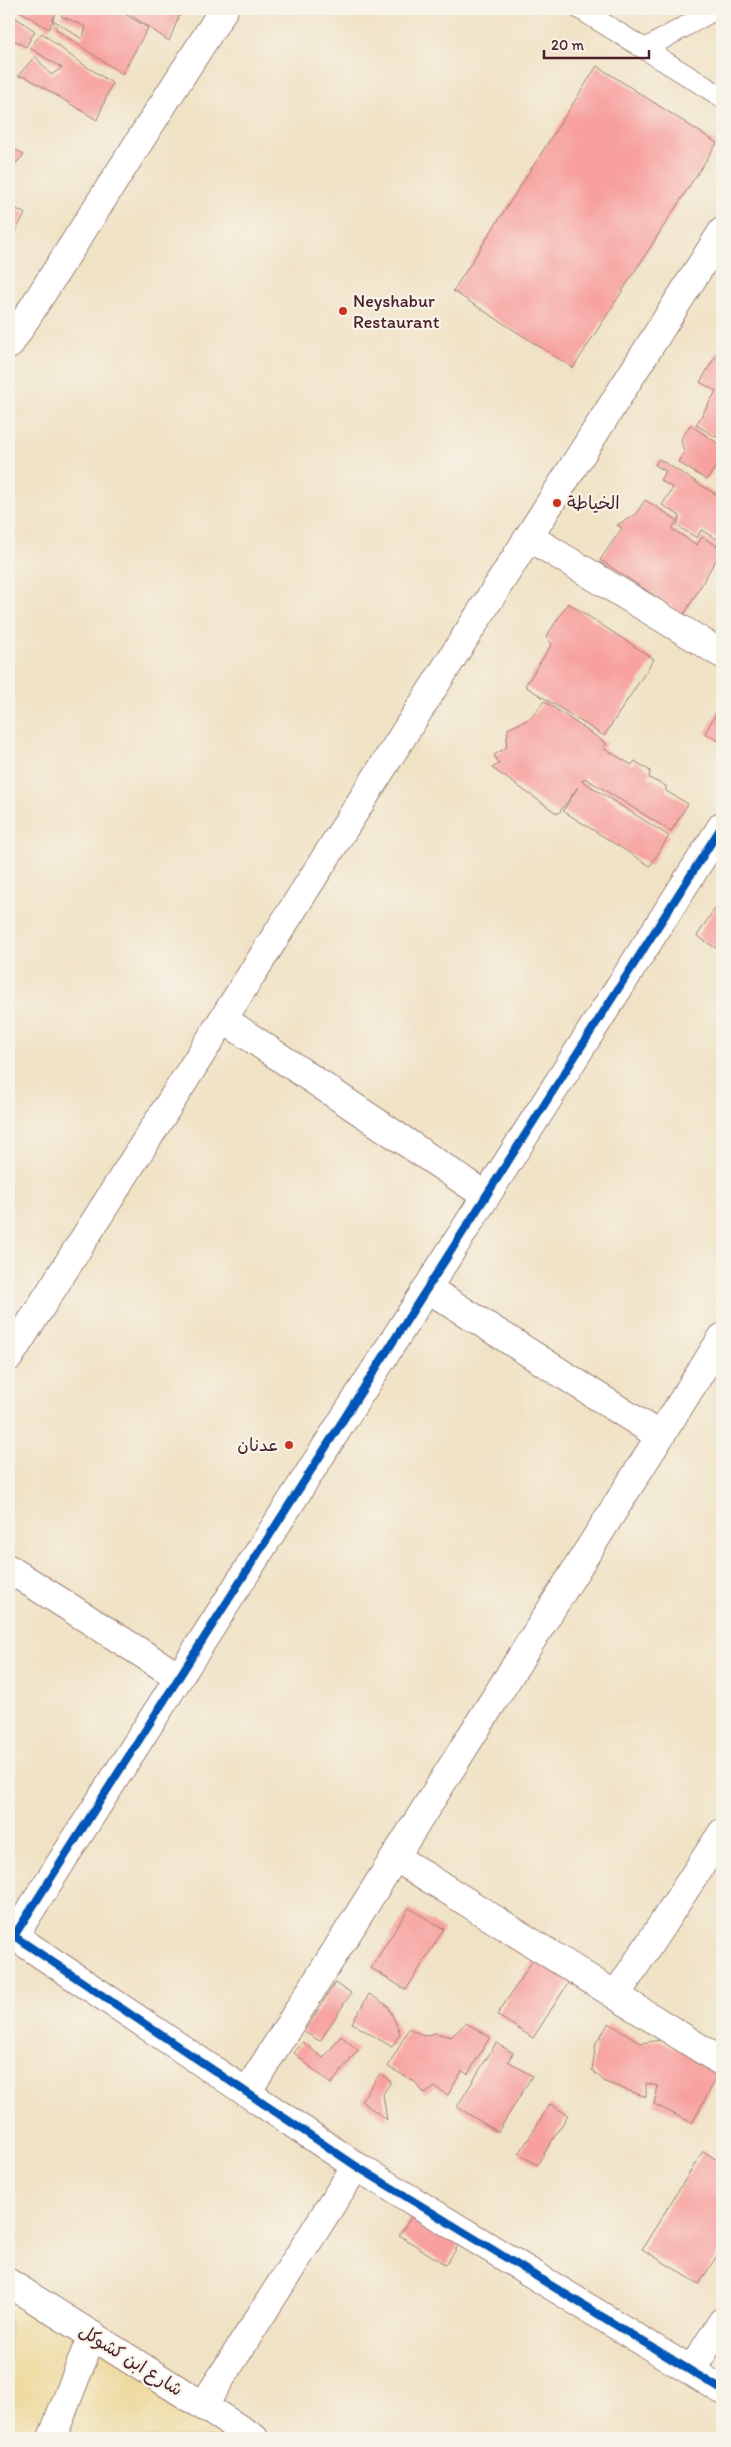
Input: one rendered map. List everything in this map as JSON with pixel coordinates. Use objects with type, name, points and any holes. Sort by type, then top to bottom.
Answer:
[{"type":"street","points":[[9,345],[224,9]]},
{"type":"street","points":[[9,1357],[722,232]]},
{"type":"street","points":[[529,537],[722,654]]},
{"type":"street","points":[[719,838],[486,1196],[14,1936],[356,2166],[722,2390]]},
{"type":"street","points":[[223,1019],[486,1196]]},
{"type":"street","points":[[427,1288],[660,1436]]},
{"type":"street","points":[[247,2092],[722,1338]]},
{"type":"street","points":[[9,1569],[179,1677]]},
{"type":"street","points":[[616,1995],[722,1833]]},
{"type":"street","points":[[395,1857],[722,2062]]},
{"type":"street","points":[[203,2406],[356,2166]]},
{"type":"street","name":"شارع ابن كشوكل","points":[[9,2283],[254,2438]]},
{"type":"street","points":[[691,2371],[722,2322]]},
{"type":"street","points":[[52,2438],[92,2335]]},
{"type":"lane","points":[[580,9],[722,97]]},
{"type":"lane","points":[[645,49],[716,9]]},
{"type":"sand","points":[[9,2283],[240,2438],[9,2438]]},
{"type":"building","points":[[16,9],[57,9],[49,29]]},
{"type":"building","points":[[68,9],[117,9],[148,28],[122,74],[58,31],[52,19],[82,39],[86,27],[61,16]]},
{"type":"building","points":[[122,9],[182,9],[169,41]]},
{"type":"building","points":[[9,13],[35,31],[26,47],[9,37]]},
{"type":"building","points":[[42,33],[75,59],[112,83],[97,120],[26,77],[18,76],[35,56],[51,75],[62,68],[30,48]]},
{"type":"building","points":[[597,66],[717,143],[573,368],[453,291]]},
{"type":"building","points":[[9,145],[24,155],[9,170]]},
{"type":"building","points":[[9,204],[25,214],[9,242]]},
{"type":"building","points":[[718,352],[722,354],[722,440],[696,425],[716,391],[700,382]]},
{"type":"building","points":[[690,425],[722,446],[722,457],[707,480],[678,462],[684,452],[681,439]]},
{"type":"building","points":[[659,459],[722,498],[722,538],[720,541],[701,530],[697,538],[677,526],[680,516],[662,505],[673,488],[660,480],[666,471],[655,465]]},
{"type":"building","points":[[722,460],[722,479],[716,469]]},
{"type":"building","points":[[645,500],[677,520],[672,529],[697,545],[702,537],[722,549],[684,615],[600,560],[622,528],[617,525],[636,514]]},
{"type":"building","points":[[568,603],[654,659],[604,736],[525,686],[552,644],[546,637]]},
{"type":"building","points":[[544,701],[607,744],[603,748],[632,765],[635,761],[650,771],[649,778],[666,786],[666,791],[688,804],[671,831],[585,778],[582,781],[669,836],[650,866],[563,811],[578,787],[558,814],[492,768],[499,764],[494,755],[506,748],[508,729],[531,718]]},
{"type":"building","points":[[722,703],[722,743],[705,733]]},
{"type":"building","points":[[722,897],[722,952],[697,936]]},
{"type":"building","points":[[409,1908],[444,1929],[406,1990],[371,1968]]},
{"type":"building","points":[[539,1951],[574,1974],[533,2038],[497,2015]]},
{"type":"building","points":[[335,1983],[351,1993],[320,2041],[304,2032]]},
{"type":"building","points":[[369,1994],[388,2006],[400,2033],[392,2047],[352,2023]]},
{"type":"building","points":[[466,2023],[490,2037],[468,2074],[462,2071],[448,2095],[435,2087],[425,2094],[414,2081],[388,2067],[409,2028],[424,2036],[435,2033],[451,2037]]},
{"type":"building","points":[[609,2023],[641,2043],[660,2040],[720,2072],[692,2123],[654,2104],[658,2086],[646,2083],[646,2097],[605,2082],[592,2070],[596,2043]]},
{"type":"building","points":[[341,2036],[358,2050],[331,2084],[294,2053],[303,2042],[323,2058]]},
{"type":"building","points":[[496,2043],[513,2053],[508,2061],[532,2076],[498,2132],[457,2107]]},
{"type":"building","points":[[380,2074],[391,2082],[383,2094],[387,2120],[361,2101]]},
{"type":"building","points":[[550,2104],[568,2115],[537,2165],[519,2154]]},
{"type":"building","points":[[703,2151],[722,2163],[722,2217],[719,2223],[722,2228],[722,2248],[699,2284],[642,2249]]},
{"type":"building","points":[[416,2210],[462,2240],[446,2265],[399,2235]]},
{"type":"cycle path","points":[[722,826],[14,1936],[356,2166],[722,2390]]},
{"type":"place","name":"Neyshabur Restaurant","points":[[343,311]]},
{"type":"place","name":"الخياطة","points":[[557,503]]},
{"type":"place","name":"عدنان","points":[[289,1445]]}]
